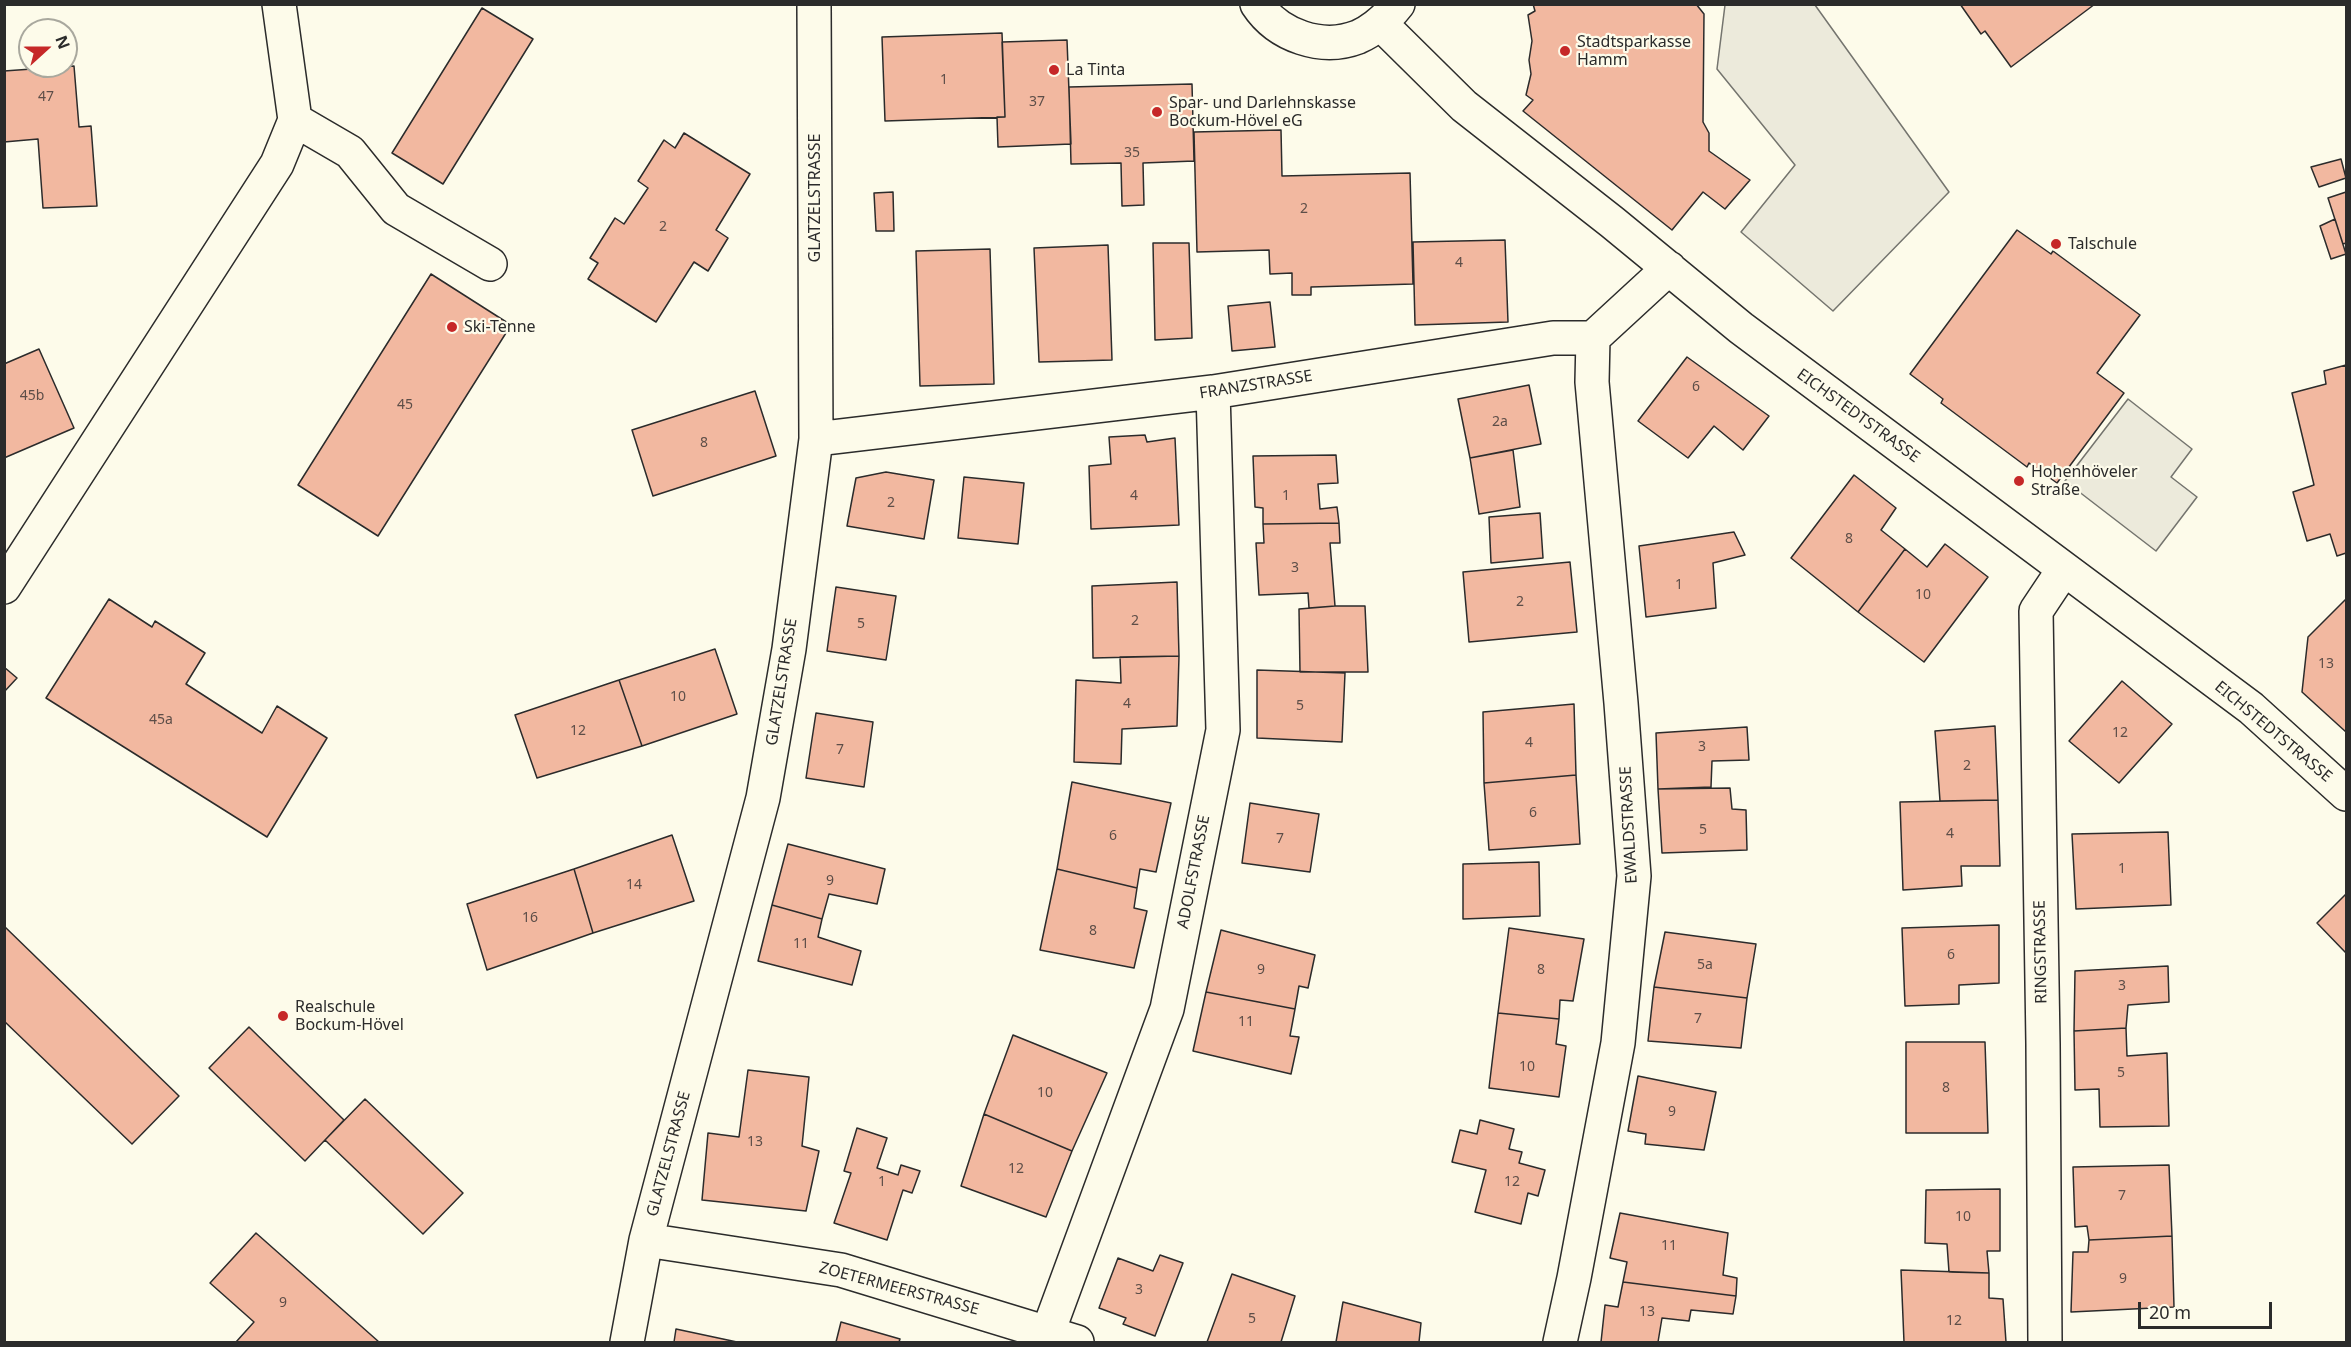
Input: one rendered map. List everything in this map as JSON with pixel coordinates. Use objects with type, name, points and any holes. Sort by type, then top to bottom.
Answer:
[{"type":"street","points":[[4,587],[277,164],[295,120],[279,4]]},
{"type":"street","name":"GLATZELSTRASSE","points":[[627,1342],[646,1240],[763,798],[789,650],[816,439],[814,4]]},
{"type":"street","points":[[1257,4],[1263,14],[1283,30],[1307,40],[1333,43],[1358,37],[1389,14]]},
{"type":"street","name":"EICHSTEDTSTRASSE","points":[[1389,14],[1464,106],[1741,328],[2251,708],[2346,794]]},
{"type":"street","points":[[295,120],[350,152],[396,209],[490,264]]},
{"type":"street","points":[[1593,338],[1669,268]]},
{"type":"street","name":"FRANZSTRASSE","points":[[816,439],[1214,392],[1553,338],[1593,338]]},
{"type":"street","name":"EWALDSTRASSE","points":[[1560,1342],[1618,1043],[1634,876],[1593,382],[1593,338]]},
{"type":"street","name":"ADOLFSTRASSE","points":[[1062,1337],[1167,1009],[1223,730],[1214,392]]},
{"type":"street","name":"RINGSTRASSE","points":[[2045,1342],[2036,611],[2064,569]]},
{"type":"street","name":"ZOETERMEERSTRASSE","points":[[646,1240],[841,1270],[1062,1337]]},
{"type":"shaded area","points":[[1725,5],[1815,5],[1949,192],[1833,311],[1741,232],[1795,165],[1717,69]]},
{"type":"shaded area","points":[[2128,399],[2192,449],[2171,477],[2197,497],[2156,551],[2065,481]]},
{"type":"building","points":[[1533,4],[1696,4],[1704,14],[1703,122],[1709,133],[1709,151],[1750,180],[1725,209],[1703,192],[1672,230],[1523,111],[1533,100],[1526,95],[1531,74],[1529,60],[1532,41],[1528,15],[1535,11]]},
{"type":"building","points":[[1960,4],[2095,4],[2011,67],[1985,31],[1981,34]]},
{"type":"building","points":[[482,8],[533,39],[443,184],[392,153]]},
{"type":"building","points":[[1002,33],[1005,117],[885,121],[882,37]]},
{"type":"building","points":[[1067,40],[1071,144],[998,147],[997,117],[1005,117],[1002,42]]},
{"type":"building","points":[[18,70],[18,78],[75,78],[79,127],[91,126],[97,206],[43,208],[38,139],[4,142],[4,71]]},
{"type":"building","points":[[1192,84],[1194,161],[1143,163],[1144,205],[1122,206],[1121,163],[1071,164],[1069,87]]},
{"type":"building","points":[[1281,130],[1282,176],[1410,173],[1413,284],[1311,287],[1311,295],[1292,295],[1292,273],[1270,274],[1269,250],[1197,252],[1194,132]]},
{"type":"building","points":[[684,133],[750,174],[716,230],[728,238],[708,271],[694,262],[656,322],[588,279],[598,263],[590,258],[615,218],[624,224],[648,188],[638,181],[664,140],[675,148]]},
{"type":"building","points":[[2341,159],[2346,178],[2319,187],[2311,167]]},
{"type":"building","points":[[893,192],[894,231],[876,231],[874,193]]},
{"type":"building","points":[[2346,192],[2346,243],[2343,244],[2328,198]]},
{"type":"building","points":[[2335,219],[2346,254],[2331,259],[2320,226]]},
{"type":"building","points":[[2017,230],[2051,254],[2053,251],[2140,315],[2097,373],[2124,393],[2057,483],[2029,463],[2027,467],[1941,403],[1943,399],[1910,374]]},
{"type":"building","points":[[1505,240],[1508,322],[1415,325],[1413,242]]},
{"type":"building","points":[[1153,243],[1189,243],[1192,338],[1155,340]]},
{"type":"building","points":[[1108,245],[1112,360],[1039,362],[1034,248]]},
{"type":"building","points":[[990,249],[994,384],[920,386],[916,251]]},
{"type":"building","points":[[431,274],[511,325],[378,536],[298,485]]},
{"type":"building","points":[[1270,302],[1275,347],[1232,351],[1228,306]]},
{"type":"building","points":[[39,349],[74,428],[4,458],[4,364]]},
{"type":"building","points":[[1687,357],[1769,416],[1743,450],[1714,426],[1688,458],[1638,421]]},
{"type":"building","points":[[2346,365],[2346,553],[2337,556],[2330,534],[2307,541],[2293,492],[2314,485],[2292,393],[2326,384],[2324,371]]},
{"type":"building","points":[[1529,385],[1541,444],[1470,458],[1458,399]]},
{"type":"building","points":[[755,391],[776,456],[653,496],[632,430]]},
{"type":"building","points":[[1145,435],[1147,442],[1175,438],[1179,525],[1091,529],[1089,466],[1111,464],[1109,437]]},
{"type":"building","points":[[1513,450],[1520,507],[1479,514],[1470,458]]},
{"type":"building","points":[[1336,455],[1338,483],[1318,484],[1320,509],[1337,507],[1339,523],[1263,524],[1263,508],[1255,507],[1253,456]]},
{"type":"building","points":[[886,472],[934,480],[924,539],[847,526],[856,478]]},
{"type":"building","points":[[1854,475],[1896,508],[1881,530],[1905,549],[1858,612],[1791,558]]},
{"type":"building","points":[[964,477],[1024,483],[1018,544],[958,538]]},
{"type":"building","points":[[1540,513],[1543,558],[1491,563],[1489,517]]},
{"type":"building","points":[[1339,523],[1340,543],[1330,543],[1335,606],[1309,608],[1308,593],[1259,595],[1256,543],[1264,543],[1263,524]]},
{"type":"building","points":[[1734,532],[1745,555],[1713,563],[1716,608],[1646,617],[1639,546]]},
{"type":"building","points":[[1945,544],[1988,577],[1924,662],[1858,612],[1905,549],[1927,567]]},
{"type":"building","points":[[1570,562],[1577,632],[1469,642],[1463,572]]},
{"type":"building","points":[[1177,582],[1179,656],[1093,658],[1092,586]]},
{"type":"building","points":[[836,587],[896,596],[886,660],[827,651]]},
{"type":"building","points":[[109,599],[152,627],[155,621],[205,653],[186,684],[262,733],[277,706],[327,738],[267,837],[46,698]]},
{"type":"building","points":[[2346,599],[2346,732],[2302,692],[2308,637]]},
{"type":"building","points":[[1365,606],[1368,672],[1300,672],[1299,609]]},
{"type":"building","points":[[715,649],[737,714],[642,746],[619,680]]},
{"type":"building","points":[[1179,656],[1177,726],[1122,729],[1121,764],[1074,762],[1076,680],[1121,683],[1120,657]]},
{"type":"building","points":[[4,667],[17,678],[4,692]]},
{"type":"building","points":[[1257,670],[1345,673],[1342,742],[1257,738]]},
{"type":"building","points":[[619,680],[642,746],[537,778],[515,715]]},
{"type":"building","points":[[2122,681],[2172,724],[2119,783],[2069,741]]},
{"type":"building","points":[[1574,704],[1576,775],[1484,783],[1483,712]]},
{"type":"building","points":[[816,713],[873,722],[864,787],[806,778]]},
{"type":"building","points":[[1995,726],[1998,800],[1940,801],[1935,731]]},
{"type":"building","points":[[1747,727],[1749,760],[1712,761],[1711,787],[1658,789],[1656,733]]},
{"type":"building","points":[[1576,775],[1580,844],[1489,850],[1484,783]]},
{"type":"building","points":[[1072,782],[1171,803],[1156,872],[1140,869],[1137,888],[1057,869]]},
{"type":"building","points":[[1730,788],[1732,809],[1746,810],[1747,850],[1662,853],[1658,789]]},
{"type":"building","points":[[1998,800],[2000,866],[1961,866],[1962,886],[1903,890],[1900,802]]},
{"type":"building","points":[[1250,803],[1319,814],[1310,872],[1242,863]]},
{"type":"building","points":[[2168,832],[2171,905],[2076,909],[2072,834]]},
{"type":"building","points":[[672,835],[694,901],[593,933],[574,869]]},
{"type":"building","points":[[788,844],[885,869],[877,904],[829,894],[822,919],[772,905]]},
{"type":"building","points":[[1539,862],[1540,916],[1463,919],[1463,864]]},
{"type":"building","points":[[574,869],[593,933],[487,970],[467,904]]},
{"type":"building","points":[[1057,869],[1137,888],[1134,908],[1147,911],[1134,968],[1040,950]]},
{"type":"building","points":[[2346,894],[2346,953],[2317,923]]},
{"type":"building","points":[[772,905],[822,919],[818,937],[861,951],[852,985],[758,961]]},
{"type":"building","points":[[1999,925],[1999,983],[1959,985],[1959,1004],[1905,1006],[1902,928]]},
{"type":"building","points":[[4,926],[179,1096],[132,1144],[4,1021]]},
{"type":"building","points":[[1509,928],[1584,939],[1573,1001],[1560,1000],[1559,1019],[1498,1013]]},
{"type":"building","points":[[1221,930],[1315,955],[1308,988],[1299,986],[1295,1009],[1206,992]]},
{"type":"building","points":[[1665,932],[1756,944],[1747,998],[1654,987]]},
{"type":"building","points":[[2168,966],[2169,1002],[2128,1005],[2126,1028],[2074,1031],[2075,971]]},
{"type":"building","points":[[1654,987],[1747,998],[1741,1048],[1648,1041]]},
{"type":"building","points":[[1206,992],[1295,1009],[1290,1036],[1299,1037],[1291,1074],[1193,1051]]},
{"type":"building","points":[[1498,1013],[1559,1019],[1556,1044],[1566,1046],[1559,1097],[1489,1088]]},
{"type":"building","points":[[249,1027],[344,1120],[305,1161],[209,1068]]},
{"type":"building","points":[[2126,1028],[2127,1056],[2167,1053],[2169,1126],[2100,1127],[2099,1089],[2075,1090],[2074,1031]]},
{"type":"building","points":[[1013,1035],[1107,1073],[1072,1151],[984,1114]]},
{"type":"building","points":[[1906,1042],[1985,1042],[1988,1133],[1906,1133]]},
{"type":"building","points":[[748,1070],[809,1077],[802,1146],[819,1151],[806,1211],[702,1200],[708,1133],[739,1137]]},
{"type":"building","points":[[1638,1076],[1716,1092],[1704,1150],[1645,1144],[1646,1134],[1628,1131]]},
{"type":"building","points":[[365,1099],[463,1193],[423,1234],[325,1140]]},
{"type":"building","points":[[984,1114],[1072,1151],[1046,1217],[961,1186]]},
{"type":"building","points":[[1480,1120],[1514,1129],[1509,1149],[1522,1152],[1519,1163],[1545,1170],[1538,1196],[1528,1193],[1521,1224],[1475,1212],[1486,1170],[1452,1162],[1460,1130],[1477,1134]]},
{"type":"building","points":[[857,1128],[887,1138],[877,1168],[898,1175],[901,1165],[920,1171],[912,1193],[903,1190],[887,1240],[834,1223],[851,1173],[844,1171]]},
{"type":"building","points":[[2169,1165],[2172,1236],[2089,1240],[2087,1226],[2075,1227],[2073,1167]]},
{"type":"building","points":[[2000,1189],[2000,1251],[1987,1251],[1989,1273],[1949,1272],[1947,1244],[1925,1243],[1926,1190]]},
{"type":"building","points":[[1620,1213],[1728,1233],[1723,1275],[1737,1278],[1736,1296],[1623,1282],[1627,1262],[1610,1258]]},
{"type":"building","points":[[256,1233],[379,1342],[236,1342],[254,1322],[210,1283]]},
{"type":"building","points":[[2172,1236],[2174,1307],[2071,1312],[2073,1252],[2088,1252],[2089,1240]]},
{"type":"building","points":[[1160,1255],[1183,1263],[1155,1336],[1123,1324],[1126,1318],[1099,1308],[1118,1258],[1153,1271]]},
{"type":"building","points":[[1901,1270],[1989,1273],[1989,1298],[2003,1299],[2006,1342],[1904,1342]]},
{"type":"building","points":[[1232,1274],[1295,1296],[1281,1342],[1207,1342]]},
{"type":"building","points":[[1623,1282],[1736,1296],[1733,1314],[1691,1310],[1689,1321],[1662,1318],[1658,1342],[1601,1342],[1605,1305],[1618,1307]]},
{"type":"building","points":[[1343,1302],[1421,1323],[1419,1342],[1336,1342]]},
{"type":"building","points":[[841,1322],[900,1339],[899,1342],[836,1342]]},
{"type":"building","points":[[676,1329],[737,1342],[674,1342]]},
{"type":"place","name":"Stadtsparkasse Hamm","points":[[1565,51]]},
{"type":"place","name":"La Tinta","points":[[1054,70]]},
{"type":"place","name":"Spar- und Darlehnskasse Bockum-Hövel eG","points":[[1157,112]]},
{"type":"place","name":"Talschule","points":[[2056,244]]},
{"type":"place","name":"Ski-Tenne","points":[[452,327]]},
{"type":"place","name":"Hohenhöveler Straße","points":[[2019,481]]},
{"type":"place","name":"Realschule Bockum-Hövel","points":[[283,1016]]}]
